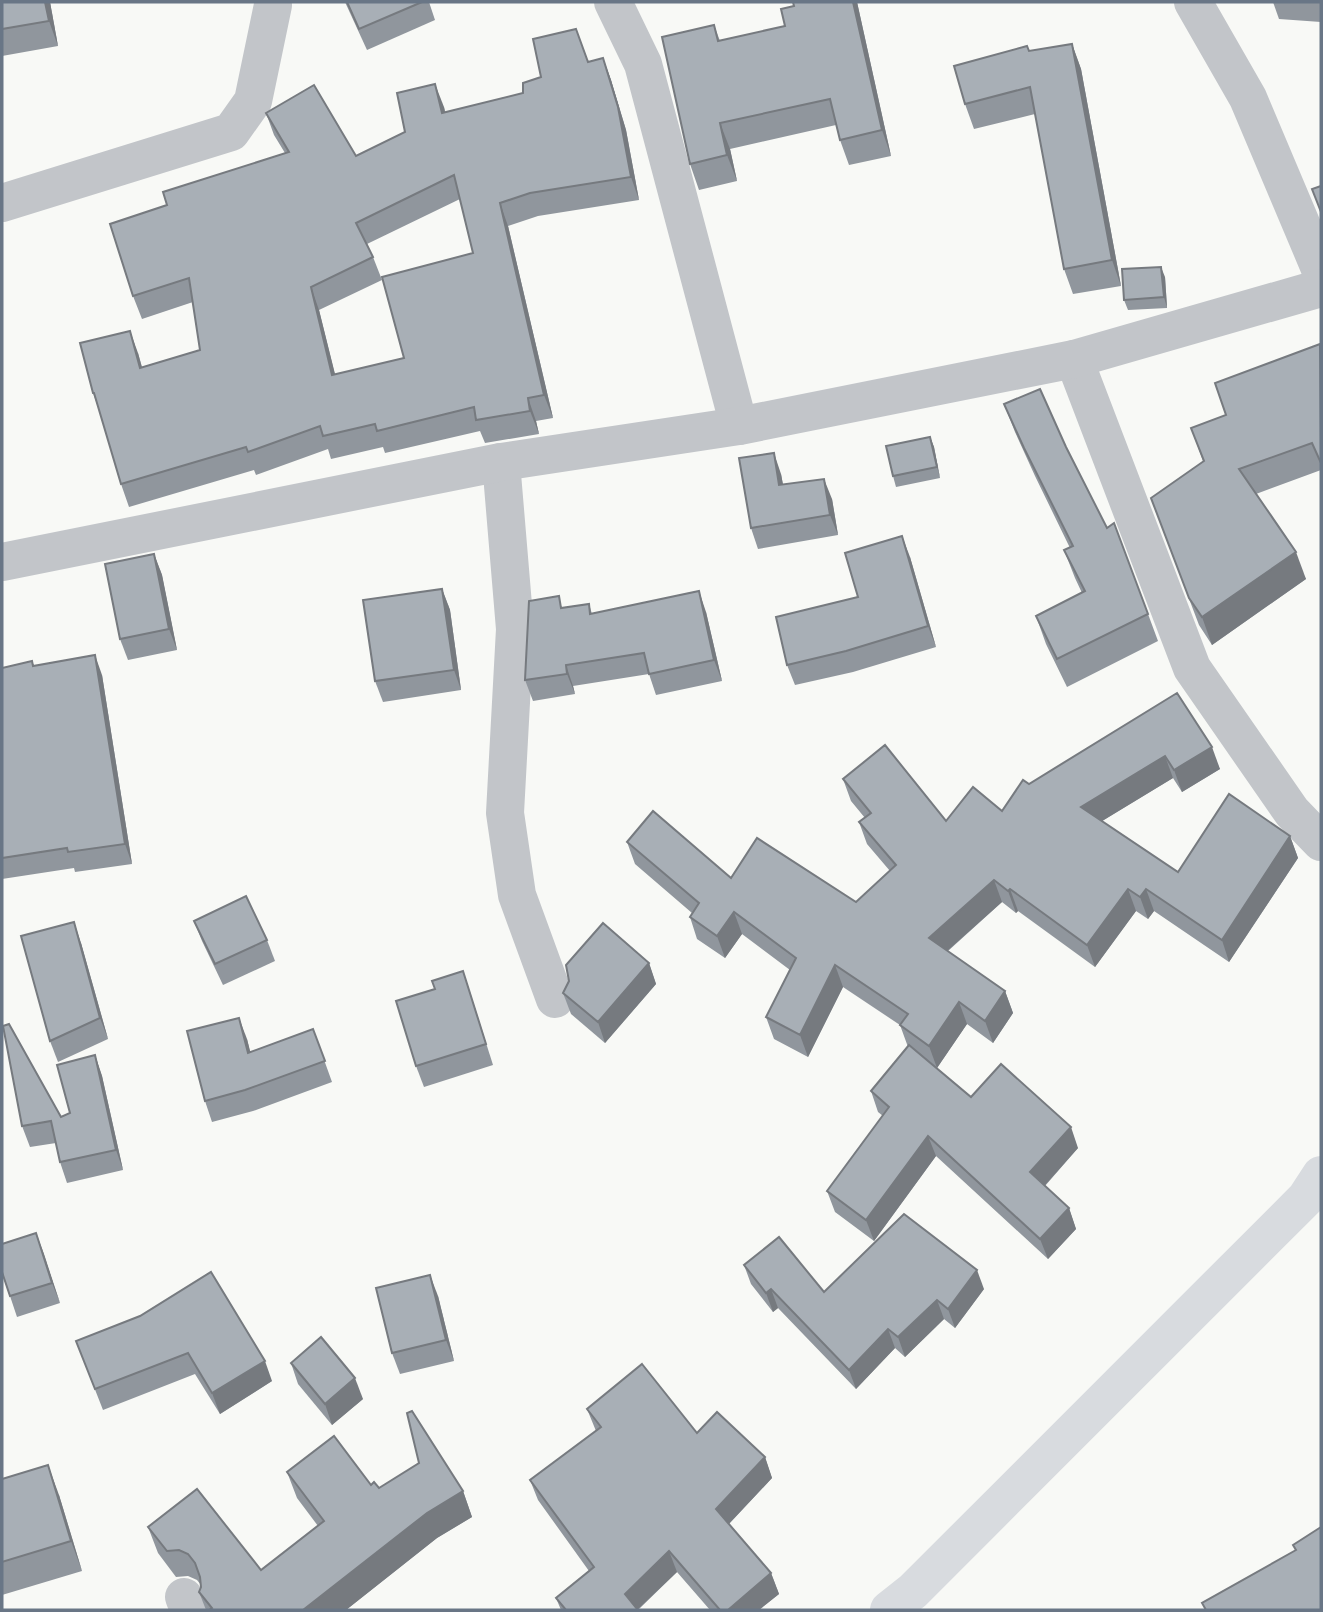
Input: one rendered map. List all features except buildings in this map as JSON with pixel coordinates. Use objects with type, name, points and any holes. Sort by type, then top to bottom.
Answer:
[{"type":"highway","points":[[889,1610],[913,1591],[1316,1195]]},
{"type":"street","points":[[613,2],[643,64],[739,426]]},
{"type":"street","points":[[1193,2],[1248,98],[1321,271]]},
{"type":"street","points":[[2,203],[231,132],[253,101],[273,5]]},
{"type":"street","points":[[2,562],[501,462],[739,426],[1074,359],[1321,288]]},
{"type":"street","points":[[1074,359],[1192,668],[1292,812],[1321,842]]},
{"type":"street","points":[[501,462],[515,629],[505,813],[517,895],[555,999]]}]
